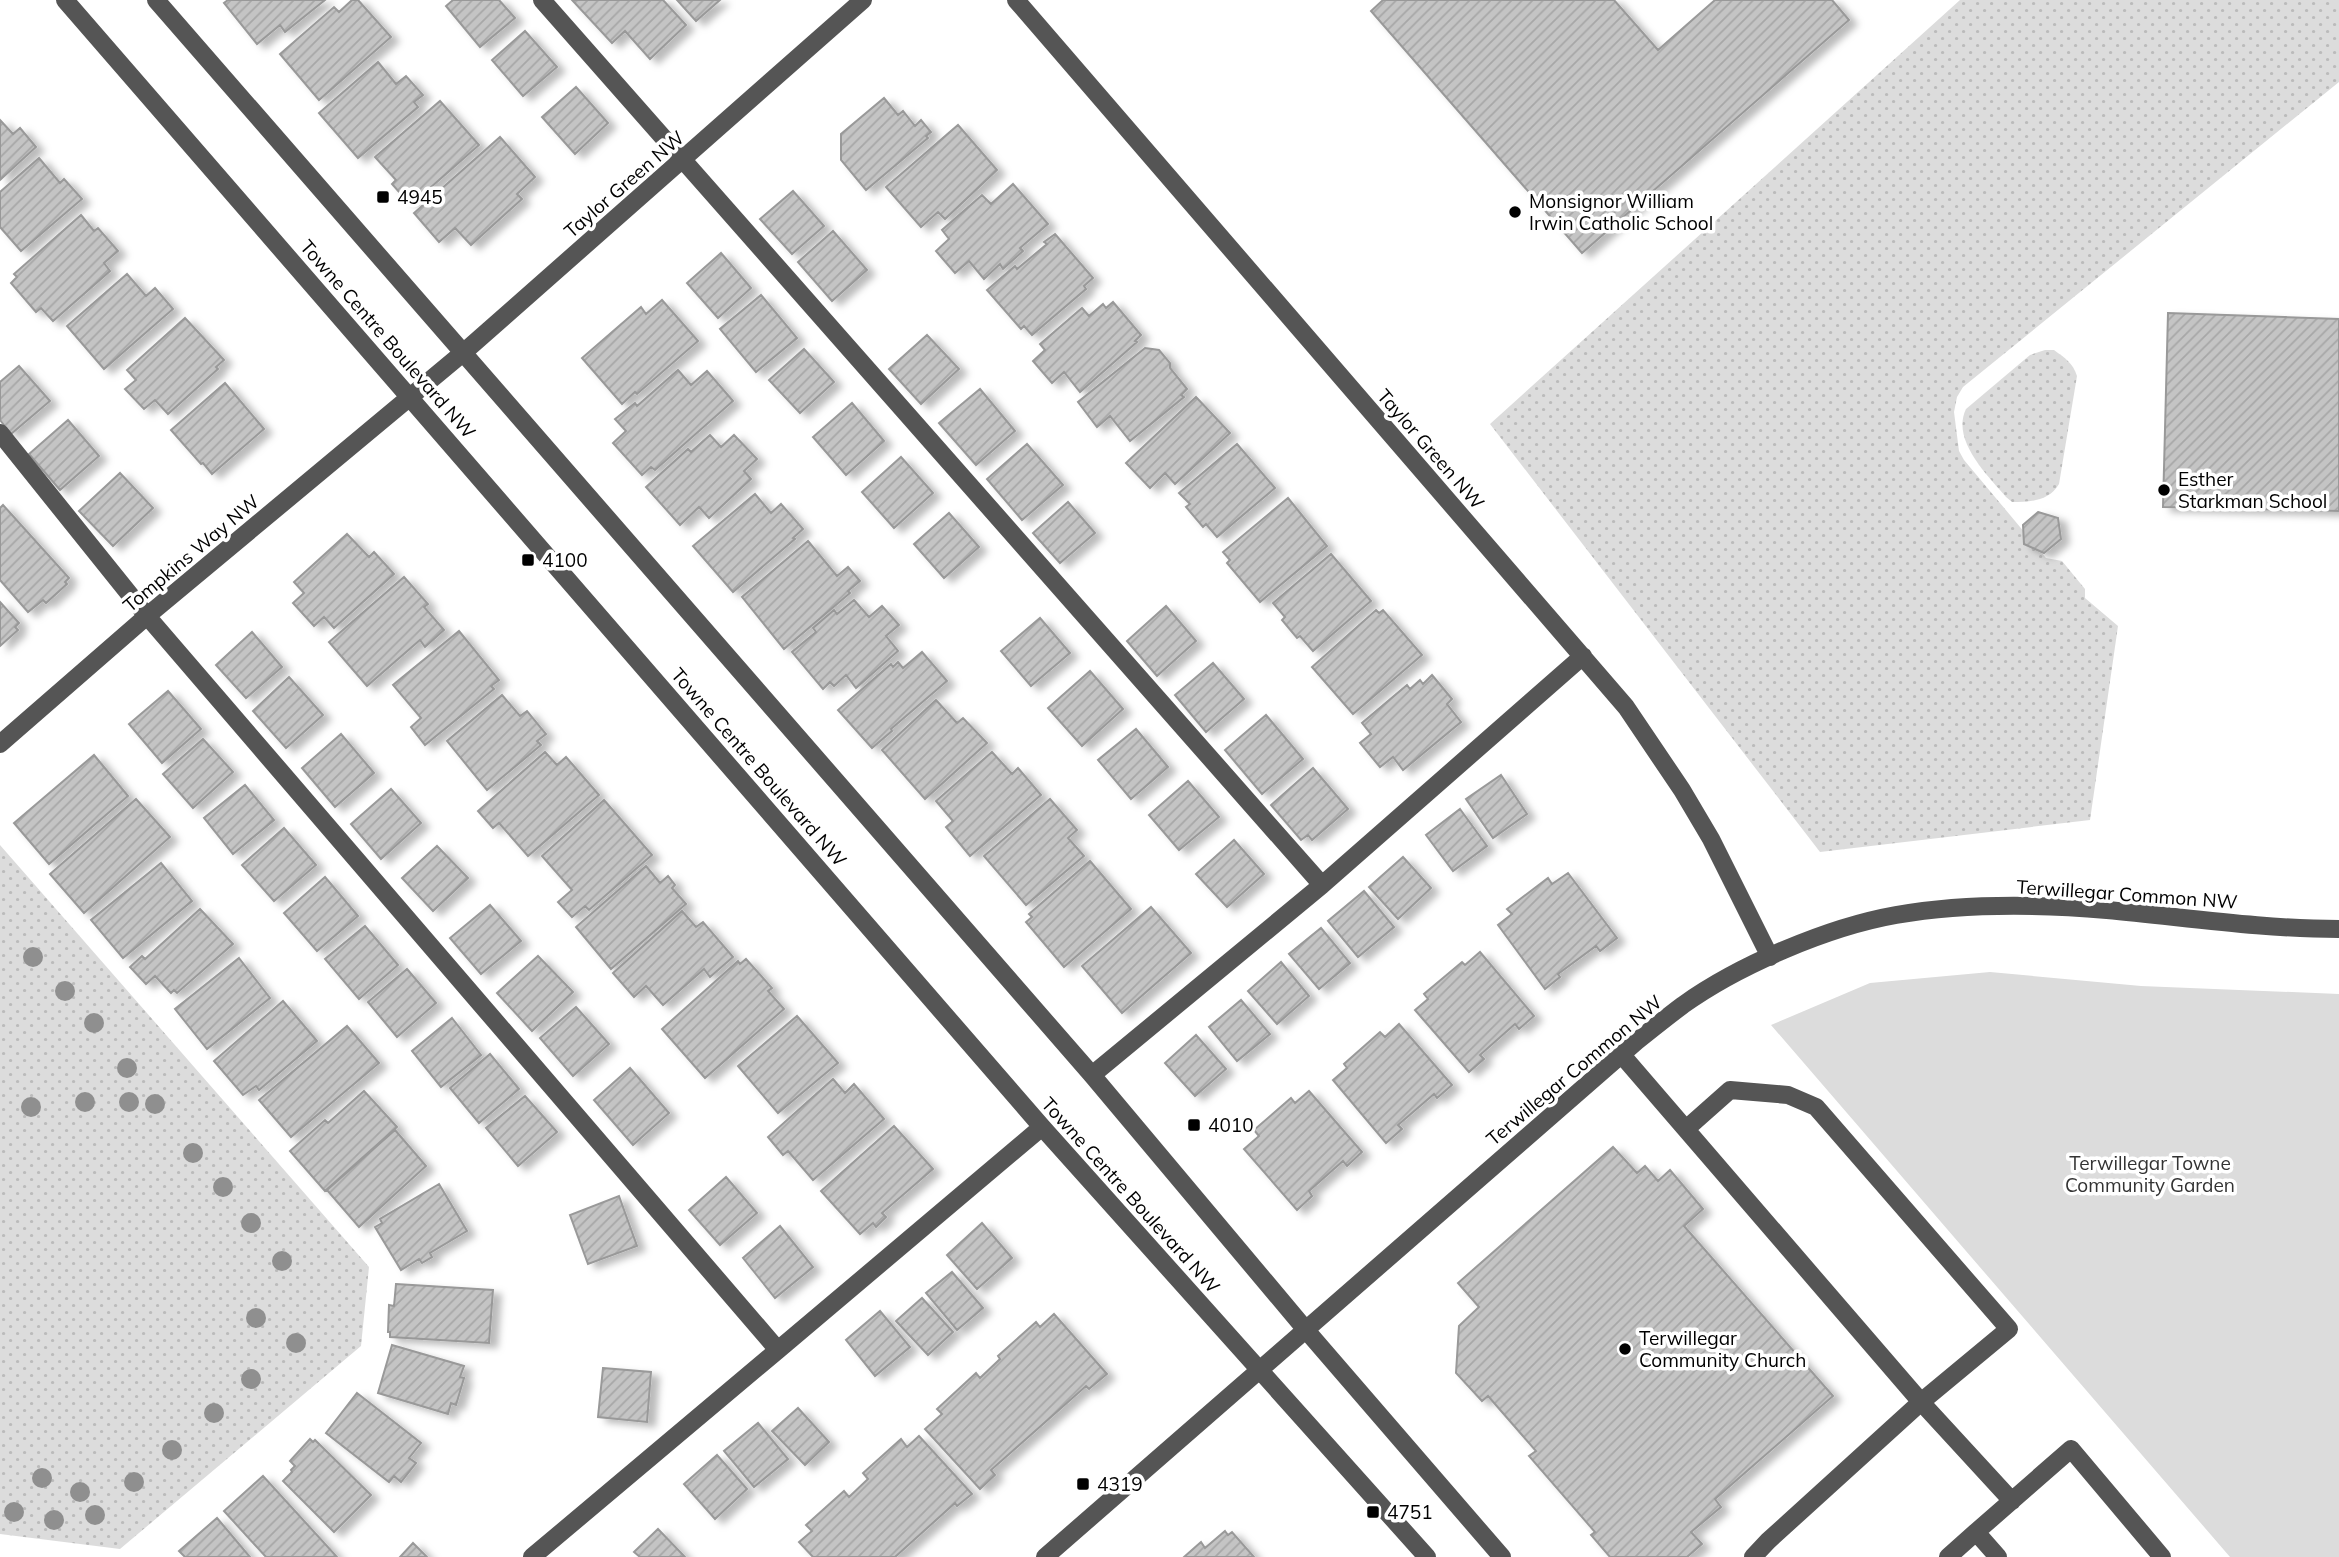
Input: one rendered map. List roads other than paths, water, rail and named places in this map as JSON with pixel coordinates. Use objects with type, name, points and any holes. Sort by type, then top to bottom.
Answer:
[{"type":"street","name":"Towne Centre Boulevard NW","points":[[65,0],[1042,1127],[1427,1557]]},
{"type":"street","points":[[156,0],[1091,1075],[1502,1557]]},
{"type":"street","points":[[542,0],[1322,885]]},
{"type":"street","name":"Taylor Green NW","points":[[411,397],[863,0]]},
{"type":"street","name":"Taylor Green NW","points":[[1016,0],[1626,707],[1682,790],[1711,839],[1770,957]]},
{"type":"street","name":"Tompkins Way NW","points":[[0,744],[147,616],[411,397]]},
{"type":"street","points":[[0,433],[147,616],[179,650],[778,1350]]},
{"type":"street","points":[[1091,1075],[1322,885],[1583,656]]},
{"type":"street","name":"Terwillegar Common NW","points":[[1045,1557],[1621,1054],[1684,1004],[1729,977],[1770,957],[1860,924],[1895,915],[1951,908],[2035,906],[2303,929],[2339,929]]},
{"type":"street","points":[[1621,1054],[1921,1402],[2012,1501]]},
{"type":"street","points":[[1686,1129],[1730,1090],[1788,1095],[1816,1107],[2009,1329],[1921,1402],[1754,1557]]},
{"type":"street","points":[[532,1557],[1042,1127]]},
{"type":"street","points":[[1948,1557],[2071,1449],[2162,1557]]},
{"type":"street","points":[[1976,1532],[1998,1557]]},
{"type":"place","name":"4945","points":[[383,197]]},
{"type":"place","name":"Monsignor William Irwin Catholic School","points":[[1515,212]]},
{"type":"place","name":"Esther Starkman School","points":[[2164,490]]},
{"type":"place","name":"4100","points":[[528,560]]},
{"type":"place","name":"4010","points":[[1194,1125]]},
{"type":"place","name":"Terwillegar Community Church","points":[[1625,1349]]},
{"type":"place","name":"4319","points":[[1083,1484]]},
{"type":"place","name":"4751","points":[[1373,1512]]},
{"type":"park label","name":"Terwillegar Towne Community Garden","points":[[2150,1174]]}]
